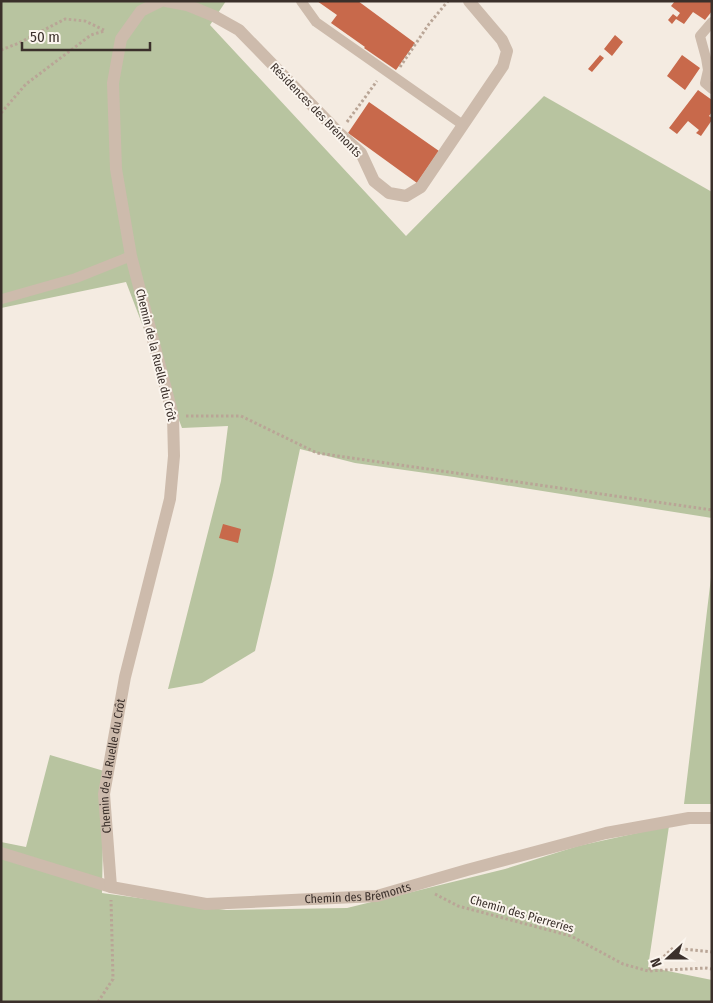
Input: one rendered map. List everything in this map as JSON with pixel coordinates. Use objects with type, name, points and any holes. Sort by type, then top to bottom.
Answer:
[{"type":"street","name":"Chemin de la Ruelle du Crôt","points":[[111,887],[104,794],[125,677],[170,499],[174,456],[173,416],[132,256],[116,169],[114,83],[121,39],[141,11],[161,1]]},
{"type":"street","name":"Résidences des Brémonts","points":[[166,1],[187,5],[214,16],[239,30],[339,133],[361,153],[374,181],[389,193],[406,196],[421,186],[503,66],[507,52],[502,40],[468,1]]},
{"type":"street","name":"Chemin des Brémonts","points":[[1,853],[111,887],[206,904],[377,896],[606,833],[689,818],[712,818]]},
{"type":"lane","points":[[302,1],[316,22],[463,125]]},
{"type":"lane","points":[[712,22],[700,36],[708,70],[705,83],[712,89]]},
{"type":"lane","points":[[2,298],[76,278],[132,256]]},
{"type":"path","points":[[339,133],[448,1]]},
{"type":"path","points":[[1,50],[19,43],[65,19],[85,21],[104,31],[91,35],[26,84],[1,113]]},
{"type":"path","points":[[173,416],[241,416],[317,453],[712,510]]},
{"type":"path","name":"Chemin des Pierreries","points":[[415,885],[458,906],[571,936],[623,964],[648,971],[712,969]]},
{"type":"path","points":[[98,1002],[113,979],[111,887]]},
{"type":"path","points":[[648,971],[673,948],[712,952]]},
{"type":"green space","points":[[1,1],[226,1],[210,25],[406,236],[544,96],[712,192],[712,518],[355,463],[300,449],[255,651],[202,683],[168,689],[221,481],[228,426],[182,428],[126,282],[1,308]]},
{"type":"green space","points":[[712,569],[712,804],[684,804]]},
{"type":"green space","points":[[50,755],[104,771],[102,893],[226,910],[347,908],[505,869],[578,846],[669,826],[648,967],[712,980],[712,1002],[1,1002],[1,842],[26,847]]},
{"type":"building","points":[[317,1],[358,1],[415,43],[396,70],[331,23],[337,15]]},
{"type":"building","points":[[675,1],[712,1],[712,11],[705,20],[693,12],[684,24],[676,19],[672,24],[668,20],[673,14],[677,17],[680,13],[671,6]]},
{"type":"building","points":[[615,35],[623,42],[612,56],[604,49]]},
{"type":"building","points":[[600,55],[604,58],[592,72],[588,69]]},
{"type":"building","points":[[682,55],[700,68],[685,90],[667,76]]},
{"type":"building","points":[[698,90],[712,100],[712,112],[709,116],[712,120],[701,136],[696,133],[699,130],[688,121],[677,134],[669,128]]},
{"type":"building","points":[[369,102],[439,151],[417,183],[348,133]]},
{"type":"building","points":[[223,524],[241,529],[238,543],[219,538]]}]
